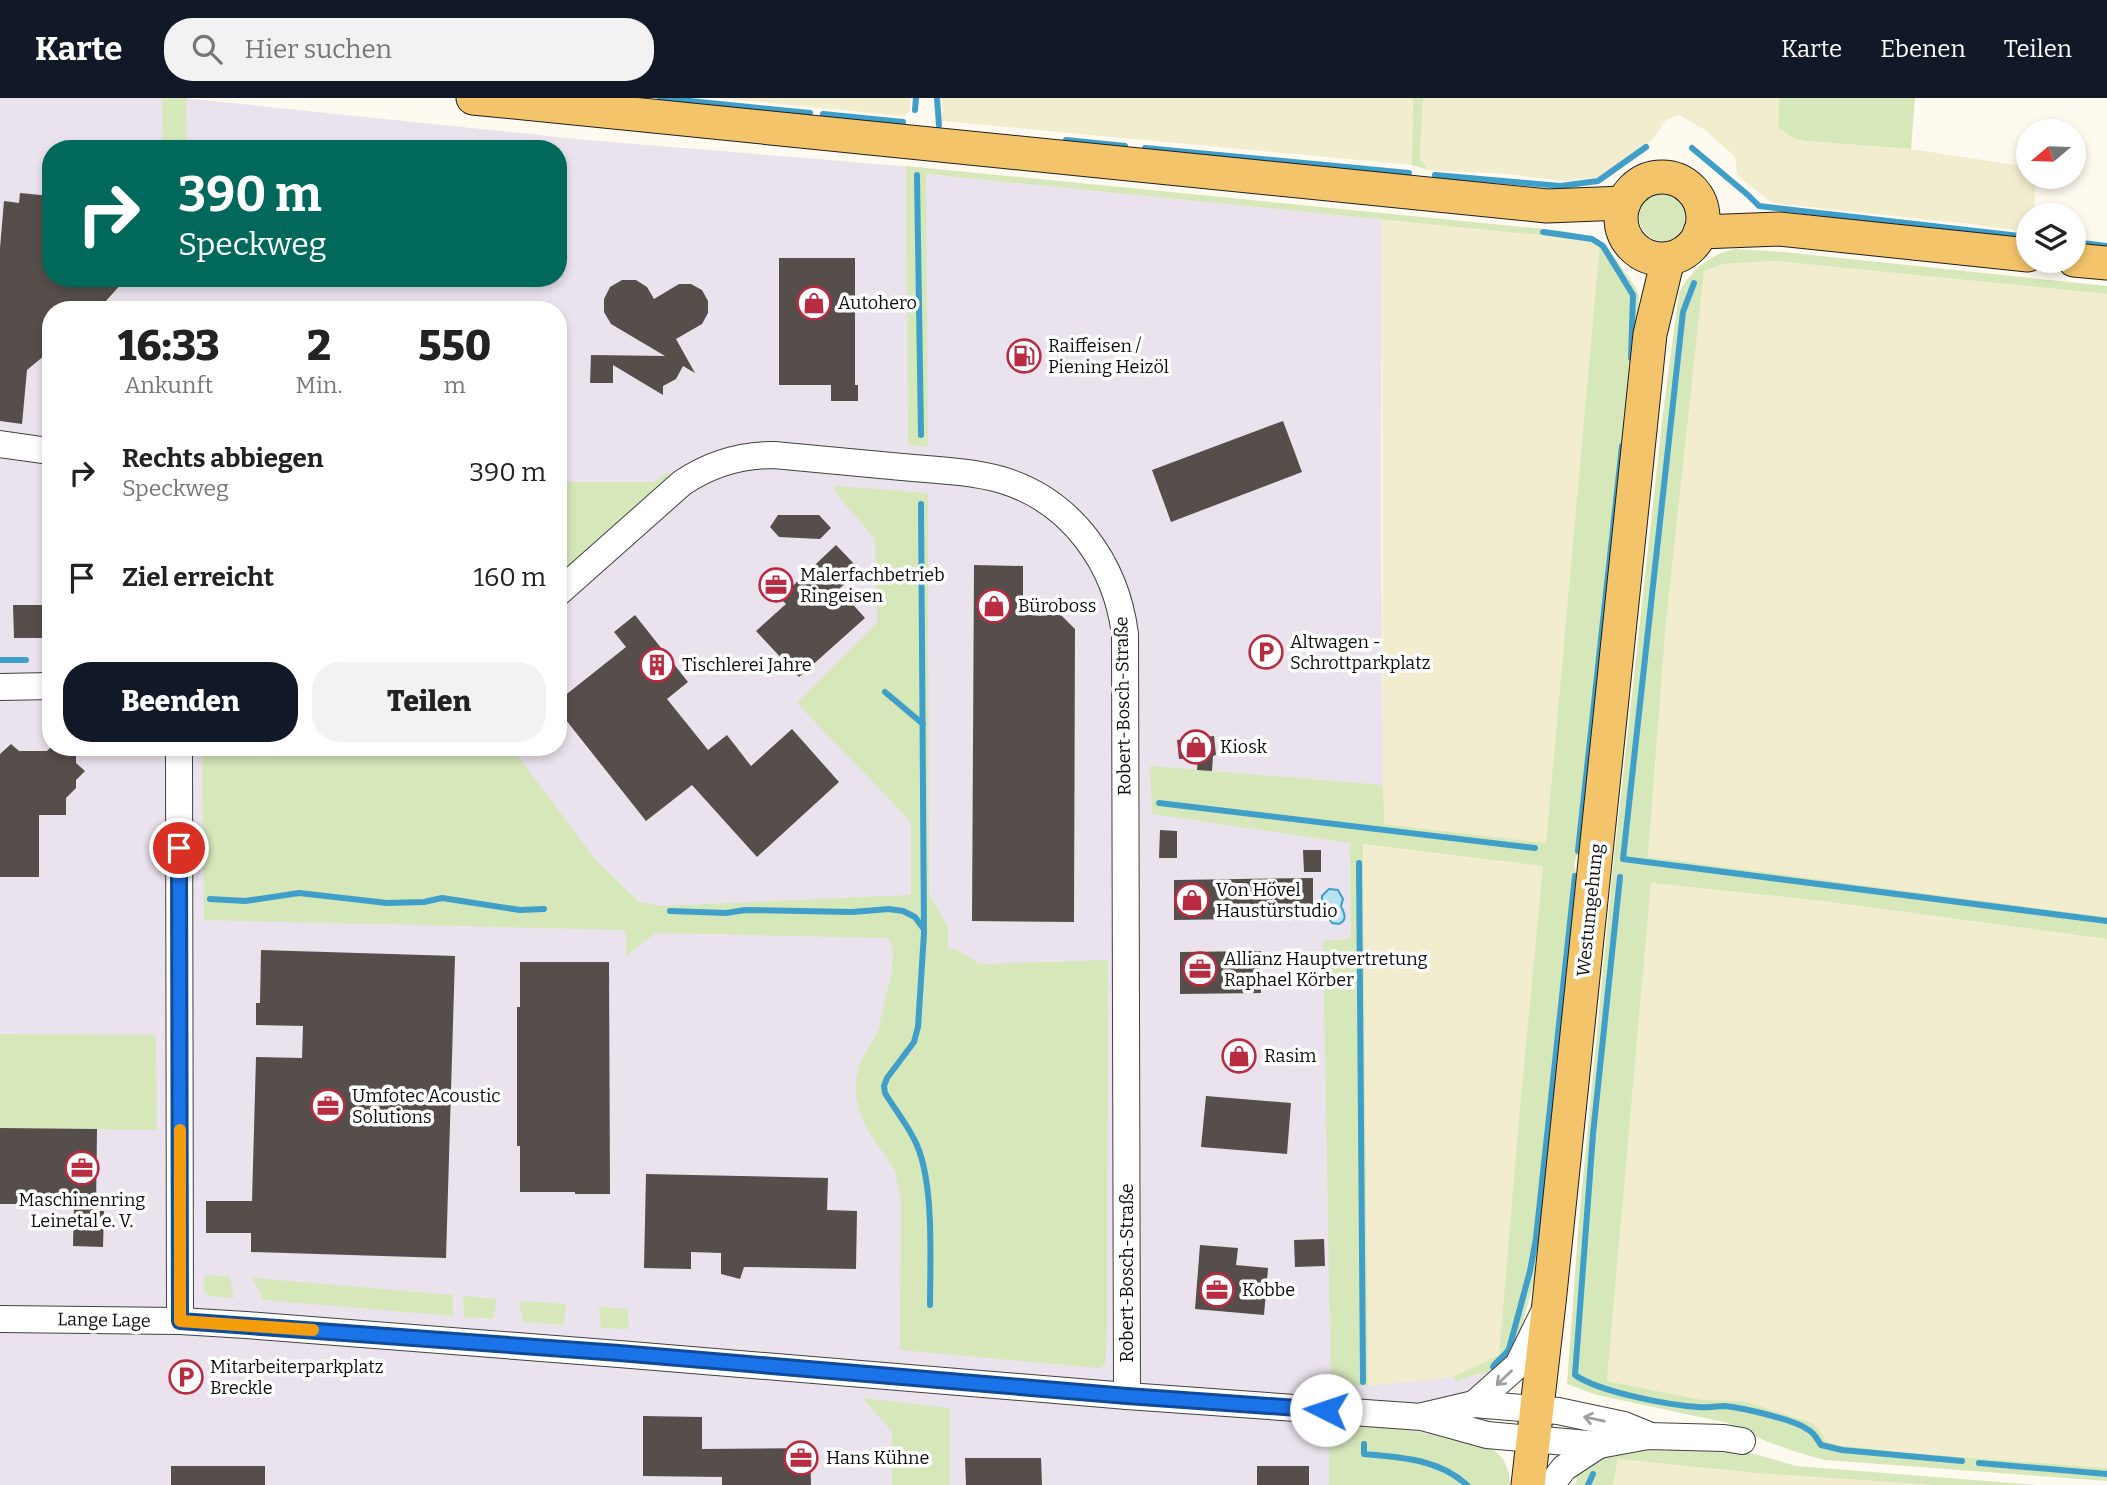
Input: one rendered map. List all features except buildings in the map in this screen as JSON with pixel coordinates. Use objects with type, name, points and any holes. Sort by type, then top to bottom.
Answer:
[{"type":"main road","points":[[473,98],[1623,214]]},
{"type":"main road","points":[[1665,177],[1686,185],[1696,196],[1701,220],[1698,238],[1688,250],[1657,257],[1630,243],[1623,214],[1628,195],[1640,183],[1665,177]]},
{"type":"main road","points":[[1701,220],[2016,254]]},
{"type":"main road","name":"Westumgehung","points":[[1528,1485],[1657,257]]},
{"type":"main road","points":[[2086,261],[2107,263]]},
{"type":"street","points":[[0,444],[42,450]]},
{"type":"street","name":"Robert-Bosch-Straße","points":[[567,585],[682,483],[702,470],[753,455],[951,471],[1004,481],[1039,496],[1070,519],[1092,545],[1116,590],[1125,634],[1127,1396]]},
{"type":"street","points":[[0,687],[42,686]]},
{"type":"street","points":[[179,756],[180,1321]]},
{"type":"street","name":"Lange Lage","points":[[1422,1417],[1474,1404],[1518,1366],[1549,1303]]},
{"type":"street","name":"Lange Lage","points":[[0,1319],[180,1321],[619,1353],[1127,1396],[1422,1417],[1487,1435],[1535,1425]]},
{"type":"street","name":"Lange Lage","points":[[1474,1404],[1535,1425]]},
{"type":"street","points":[[1535,1425],[1558,1411],[1624,1425],[1648,1436]]},
{"type":"street","points":[[1535,1425],[1599,1445]]},
{"type":"street","points":[[1550,1485],[1564,1468],[1599,1445],[1648,1436],[1742,1441]]},
{"type":"shaded area","points":[[0,98],[183,98],[587,140],[926,168],[926,174],[1382,219],[1384,846],[1350,843],[1357,1386],[1453,1377],[1457,1381],[1480,1374],[1497,1375],[1489,1445],[1503,1459],[1509,1473],[1510,1485],[0,1485]]},
{"type":"shaded area","points":[[720,98],[910,98],[910,111],[903,116]]},
{"type":"shaded area","points":[[942,98],[1413,98],[1412,165],[942,121]]},
{"type":"shaded area","points":[[1423,98],[1779,98],[1778,127],[1805,141],[1911,149],[2016,165],[2016,189],[2035,189],[2035,203],[2016,203],[2016,230],[1772,203],[1737,175],[1735,157],[1705,130],[1679,115],[1666,120],[1653,139],[1599,177],[1565,181],[1506,174],[1428,170],[1420,158]]},
{"type":"shaded area","points":[[1382,219],[1600,241],[1546,844],[1383,824]]},
{"type":"shaded area","points":[[1776,261],[2107,294],[2107,917],[1648,858],[1666,623],[1704,271],[1723,264]]},
{"type":"shaded area","points":[[1363,844],[1544,866],[1499,1356],[1453,1377],[1368,1386]]},
{"type":"shaded area","points":[[1651,883],[1822,901],[2107,939],[2107,1468],[1838,1445],[1743,1401],[1703,1400],[1607,1381]]},
{"type":"shaded area","points":[[1618,1459],[1755,1473],[1934,1485],[1613,1485]]},
{"type":"green space","points":[[162,98],[186,98],[187,140],[163,140]]},
{"type":"green space","points":[[1413,98],[1423,98],[1420,158],[1428,170],[1412,165]]},
{"type":"green space","points":[[1779,98],[1915,98],[1911,149],[1805,141],[1791,137],[1778,127]]},
{"type":"green space","points":[[906,166],[1555,230],[1581,234],[1600,241],[926,174],[928,447],[908,445]]},
{"type":"green space","points":[[1663,193],[1680,200],[1687,217],[1680,234],[1663,241],[1646,234],[1639,217],[1646,200]]},
{"type":"green space","points":[[1600,241],[1605,244],[1639,296],[1635,371],[1582,849],[1575,861],[1580,882],[1536,1275],[1515,1350],[1497,1375],[1482,1374],[1457,1382],[1453,1377],[1499,1355],[1543,866],[1363,844],[1368,1386],[1331,1385],[1323,941],[1351,939],[1350,843],[1152,814],[1150,766],[1383,785],[1384,824],[1546,843]]},
{"type":"green space","points":[[1736,249],[2107,286],[2107,294],[1776,261],[1723,264],[1704,271],[1666,623],[1648,857],[2107,917],[2107,939],[1822,901],[1651,883],[1607,1381],[1703,1400],[1743,1401],[1812,1423],[1825,1441],[1838,1445],[2107,1468],[2107,1481],[1825,1460],[1775,1444],[1728,1423],[1597,1395],[1567,1384],[1579,1220],[1612,876],[1663,413],[1679,293],[1695,270],[1710,258]]},
{"type":"green space","points":[[669,471],[669,479],[572,566],[567,566],[567,482],[654,482]]},
{"type":"green space","points":[[835,486],[928,493],[929,894],[948,926],[948,949],[955,949],[980,964],[1108,960],[1107,1335],[1105,1365],[1099,1368],[900,1350],[901,1200],[895,1170],[870,1134],[856,1097],[860,1062],[878,1031],[892,970],[893,953],[889,938],[655,933],[626,956],[626,930],[204,920],[202,756],[518,756],[595,859],[639,902],[661,906],[911,895],[911,822],[797,703],[877,623],[875,539],[835,492]]},
{"type":"green space","points":[[0,1034],[156,1035],[157,1130],[0,1128]]},
{"type":"green space","points":[[205,1275],[229,1276],[234,1298],[209,1296],[204,1291]]},
{"type":"green space","points":[[253,1278],[453,1295],[453,1316],[263,1300]]},
{"type":"green space","points":[[463,1296],[497,1299],[493,1319],[464,1317]]},
{"type":"green space","points":[[519,1301],[566,1304],[564,1325],[523,1322]]},
{"type":"green space","points":[[599,1307],[627,1309],[629,1329],[601,1328]]},
{"type":"green space","points":[[862,1398],[950,1408],[950,1485],[892,1485],[892,1431]]},
{"type":"green space","points":[[1329,1422],[1395,1428],[1488,1445],[1503,1459],[1509,1473],[1510,1485],[1329,1485]]},
{"type":"green space","points":[[1655,1448],[1741,1450],[1796,1466],[2037,1485],[1934,1485],[1755,1473],[1618,1459],[1613,1485],[1575,1485],[1577,1479],[1572,1470],[1607,1454],[1618,1455]]},
{"type":"water","points":[[1329,889],[1338,890],[1343,899],[1341,906],[1345,918],[1339,924],[1332,923],[1327,915],[1322,913],[1322,896]]},
{"type":"waterway","points":[[660,98],[810,113]]},
{"type":"waterway","points":[[915,110],[916,98]]},
{"type":"waterway","points":[[937,98],[939,125]]},
{"type":"waterway","points":[[823,114],[903,122]]},
{"type":"waterway","points":[[1066,140],[1125,146]]},
{"type":"waterway","points":[[1435,175],[1560,186],[1598,181],[1646,147]]},
{"type":"waterway","points":[[1145,148],[1409,173]]},
{"type":"waterway","points":[[1692,148],[1759,206],[2016,236]]},
{"type":"waterway","points":[[917,175],[921,435]]},
{"type":"waterway","points":[[1543,232],[1592,239],[1603,246],[1633,295],[1631,358]]},
{"type":"waterway","points":[[2086,243],[2107,246]]},
{"type":"waterway","points":[[1694,283],[1683,312],[1623,859],[2107,921]]},
{"type":"waterway","points":[[1578,851],[1622,446]]},
{"type":"waterway","points":[[921,504],[924,933],[918,1027],[914,1042],[884,1086],[885,1093],[921,1155],[930,1220],[930,1305]]},
{"type":"waterway","points":[[0,660],[26,660]]},
{"type":"waterway","points":[[885,692],[923,724]]},
{"type":"waterway","points":[[1159,803],[1535,848]]},
{"type":"waterway","points":[[1359,863],[1363,1382]]},
{"type":"waterway","points":[[1493,1367],[1509,1349],[1536,1238],[1575,876]]},
{"type":"waterway","points":[[1620,877],[1593,1134],[1575,1375],[1600,1387],[1670,1404],[1725,1406],[1779,1418],[1809,1430],[1821,1445],[1842,1450],[1962,1461]]},
{"type":"waterway","points":[[210,899],[245,901],[299,893],[387,903],[424,902],[442,898],[520,910],[544,909]]},
{"type":"waterway","points":[[670,911],[852,912],[889,909],[903,911],[915,917],[923,928]]},
{"type":"waterway","points":[[1364,1444],[1364,1454],[1419,1461],[1444,1470],[1467,1485]]},
{"type":"waterway","points":[[1979,1463],[2107,1474]]},
{"type":"waterway","points":[[1588,1485],[1593,1474]]},
{"type":"slow traffic","points":[[180,1130],[180,1321],[313,1330]]},
{"type":"place","name":"Autohero","points":[[814,303]]},
{"type":"place","name":"Raiffeisen / Piening Heizöl","points":[[1024,356]]},
{"type":"place","name":"Malerfachbetrieb Ringeisen","points":[[776,585]]},
{"type":"place","name":"Büroboss","points":[[994,606]]},
{"type":"place","name":"Altwagen - Schrottparkplatz","points":[[1266,652]]},
{"type":"place","name":"Tischlerei Jahre","points":[[657,665]]},
{"type":"place","name":"Kiosk","points":[[1196,747]]},
{"type":"place","name":"Von Hövel Haustürstudio","points":[[1192,900]]},
{"type":"place","name":"Allianz Hauptvertretung Raphael Körber","points":[[1200,969]]},
{"type":"place","name":"Rasim","points":[[1239,1056]]},
{"type":"place","name":"Umfotec Acoustic Solutions","points":[[328,1106]]},
{"type":"place","name":"Maschinenring Leinetal e. V.","points":[[82,1168]]},
{"type":"place","name":"Kobbe","points":[[1217,1290]]},
{"type":"place","name":"Mitarbeiterparkplatz Breckle","points":[[186,1377]]},
{"type":"place","name":"Hans Kühne","points":[[801,1458]]},
{"type":"route","points":[[179,848],[180,1321],[1326,1410]]}]
